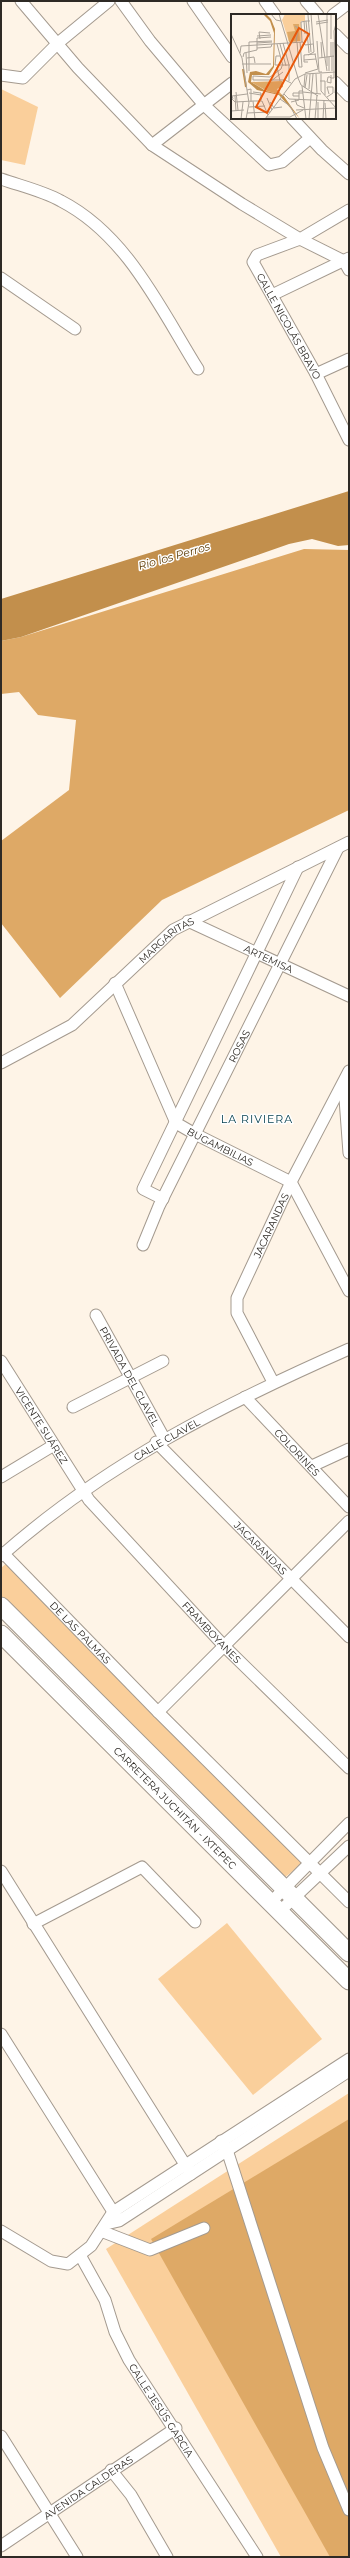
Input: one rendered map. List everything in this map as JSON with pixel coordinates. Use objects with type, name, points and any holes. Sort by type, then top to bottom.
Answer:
[{"type":"main road","name":"CARRETERA JUCHITÁN - IXTEPEC","points":[[1,1606],[349,1953]]},
{"type":"main road","name":"CARRETERA JUCHITÁN - IXTEPEC","points":[[1,1634],[349,1982]]},
{"type":"street","points":[[21,1],[78,68],[152,145],[242,204],[300,239],[347,263]]},
{"type":"street","points":[[1,75],[22,78],[58,43],[109,1]]},
{"type":"street","points":[[121,1],[150,41],[204,105],[269,165],[282,162],[310,138]]},
{"type":"street","points":[[193,1],[231,56]]},
{"type":"street","points":[[265,1],[274,14]]},
{"type":"street","points":[[306,1],[317,14]]},
{"type":"street","points":[[334,14],[349,3]]},
{"type":"street","points":[[336,35],[349,48]]},
{"type":"street","points":[[336,83],[349,96]]},
{"type":"street","points":[[152,145],[231,84]]},
{"type":"street","points":[[293,119],[310,138],[349,174]]},
{"type":"street","points":[[1,178],[61,201],[100,228],[135,267],[198,369]]},
{"type":"street","points":[[300,239],[349,210]]},
{"type":"street","name":"CALLE NICOLÁS BRAVO","points":[[300,239],[254,257],[253,262],[346,424],[349,440]]},
{"type":"street","points":[[272,295],[347,263]]},
{"type":"street","points":[[1,278],[75,329]]},
{"type":"street","points":[[316,374],[349,359]]},
{"type":"street","name":"MARGARITAS","points":[[1,1063],[72,1025],[173,930],[188,921],[349,842]]},
{"type":"street","name":"ROSAS","points":[[143,1245],[163,1199],[338,848]]},
{"type":"street","points":[[163,1199],[143,1189],[298,868]]},
{"type":"street","name":"ARTEMISA","points":[[188,921],[349,996]]},
{"type":"street","name":"BUGAMBILIAS","points":[[115,983],[176,1122],[195,1134],[291,1182]]},
{"type":"street","name":"JACARANDAS","points":[[273,1382],[237,1313],[236,1304],[291,1182],[344,1084],[349,1071]]},
{"type":"street","points":[[344,1084],[349,1153]]},
{"type":"street","points":[[291,1182],[349,1291]]},
{"type":"street","name":"PRIVADA DEL CLAVEL","points":[[96,1315],[131,1377],[160,1440]]},
{"type":"street","name":"CALLE CLAVEL","points":[[2,1555],[81,1490],[160,1440],[273,1382],[349,1349]]},
{"type":"street","name":"VICENTE SUÁREZ","points":[[1,1361],[81,1490]]},
{"type":"street","points":[[73,1407],[163,1361]]},
{"type":"street","name":"COLORINES","points":[[245,1396],[349,1507]]},
{"type":"street","name":"JACARANDAS","points":[[160,1440],[349,1637]]},
{"type":"street","points":[[1,1477],[54,1445]]},
{"type":"street","points":[[312,1466],[349,1449]]},
{"type":"street","name":"FRAMBOYANES","points":[[81,1490],[225,1647],[349,1768]]},
{"type":"street","points":[[158,1712],[225,1647],[349,1520]]},
{"type":"street","name":"DE LAS PALMAS","points":[[2,1555],[349,1902]]},
{"type":"street","points":[[275,1907],[289,1893],[310,1863],[349,1823]]},
{"type":"street","points":[[289,1893],[320,1873],[349,1846]]},
{"type":"street","points":[[33,1924],[142,1867],[195,1922]]},
{"type":"street","points":[[1,1872],[189,2169]]},
{"type":"street","points":[[1,2034],[119,2221]]},
{"type":"street","points":[[104,2228],[119,2221],[189,2169],[349,2059]]},
{"type":"street","points":[[224,2146],[349,2071]]},
{"type":"street","points":[[224,2146],[323,2448],[349,2510]]},
{"type":"street","points":[[1,2231],[51,2261],[68,2264],[91,2246],[113,2212],[189,2169]]},
{"type":"street","points":[[104,2228],[150,2250],[204,2228]]},
{"type":"street","name":"CALLE JESÚS GARCIA","points":[[80,2255],[105,2300],[116,2332],[130,2360],[176,2428],[257,2557]]},
{"type":"street","name":"AVENIDA CALDERAS","points":[[1,2546],[111,2470],[176,2428]]},
{"type":"street","points":[[1,2436],[48,2514],[77,2557]]},
{"type":"street","points":[[111,2470],[131,2495],[168,2557]]},
{"type":"shaded area","points":[[1,89],[38,107],[25,165],[1,160]]},
{"type":"shaded area","points":[[304,549],[349,550],[349,810],[162,900],[60,998],[1,923],[1,841],[69,790],[76,720],[38,715],[19,692],[1,694],[1,641],[21,637]]},
{"type":"shaded area","points":[[8,1562],[303,1863],[284,1878],[1,1599],[1,1568]]},
{"type":"shaded area","points":[[227,1923],[322,2039],[253,2095],[158,1979]]},
{"type":"shaded area","points":[[349,2093],[349,2557],[281,2557],[106,2249]]},
{"type":"shaded area","points":[[349,2119],[349,2557],[330,2557],[151,2239]]},
{"type":"water","name":"Rio los Perros","points":[[349,491],[349,545],[338,546],[312,539],[289,544],[21,637],[1,641],[1,599]]},
{"type":"district","name":"LA RIVIERA","points":[[257,1119]]}]
